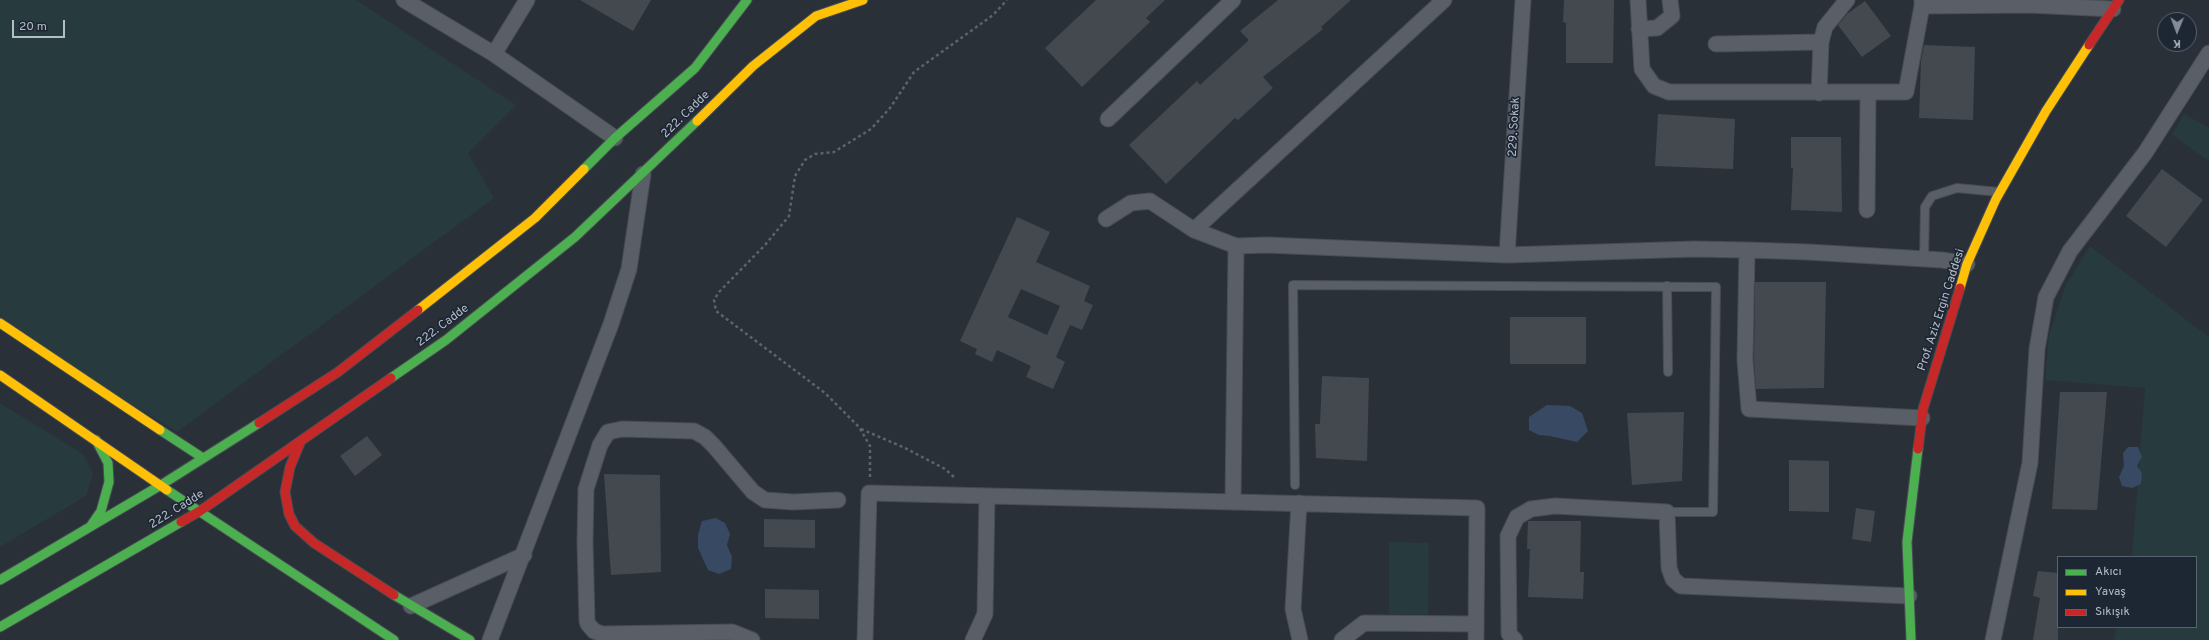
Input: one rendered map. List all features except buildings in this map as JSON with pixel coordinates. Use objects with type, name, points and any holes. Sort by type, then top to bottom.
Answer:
[{"type":"main road","points":[[0,580],[161,485],[338,372],[447,288],[535,218],[615,138],[695,68],[747,0]]},
{"type":"main road","name":"222. Cadde","points":[[0,627],[200,511],[300,443],[446,340],[575,237],[643,174],[753,66],[816,16],[863,0]]},
{"type":"main road","name":"Prof. Aziz Ergin Caddesi","points":[[1911,640],[1906,542],[1922,418],[1967,264],[2000,192],[2046,111],[2116,5]]},
{"type":"main road","points":[[0,323],[203,458]]},
{"type":"main road","points":[[0,375],[161,485],[394,640]]},
{"type":"main road","points":[[90,527],[101,511],[109,482],[108,462],[96,440]]},
{"type":"main road","points":[[300,443],[290,467],[285,492],[288,514],[295,526],[314,543],[412,606],[470,640]]},
{"type":"street","points":[[404,0],[494,54],[615,138]]},
{"type":"street","points":[[494,54],[528,0]]},
{"type":"street","points":[[1108,119],[1233,0]]},
{"type":"street","points":[[1194,230],[1444,0]]},
{"type":"street","name":"229. Sokak","points":[[1507,255],[1523,0]]},
{"type":"street","points":[[1638,0],[1642,70],[1654,86],[1669,92],[1868,94],[1906,92],[1922,3],[2116,5]]},
{"type":"street","points":[[1639,29],[1657,28],[1672,16],[1670,0]]},
{"type":"street","points":[[1819,93],[1821,42],[1825,27],[1846,0]]},
{"type":"street","points":[[1716,44],[1821,42]]},
{"type":"street","points":[[1993,640],[2030,463],[2037,349],[2046,297],[2070,251],[2145,153],[2209,53]]},
{"type":"street","points":[[1868,94],[1868,210]]},
{"type":"street","points":[[490,640],[524,555],[611,324],[629,269],[643,174]]},
{"type":"street","points":[[1106,219],[1131,203],[1150,201],[1194,230],[1236,246],[1267,245],[1507,255],[1694,249],[1747,250],[1924,259],[1967,264]]},
{"type":"street","points":[[1233,501],[1236,246]]},
{"type":"street","points":[[1747,250],[1746,360],[1749,409],[1922,418]]},
{"type":"street","points":[[752,640],[732,636],[640,636],[602,634],[594,631],[587,621],[586,489],[600,445],[608,432],[622,429],[694,431],[709,442],[753,492],[766,500],[793,502],[838,500]]},
{"type":"street","points":[[865,640],[869,493],[1477,508],[1476,640]]},
{"type":"street","points":[[973,640],[985,614],[986,496]]},
{"type":"street","points":[[1299,503],[1292,609],[1300,640]]},
{"type":"street","points":[[1515,640],[1509,634],[1508,536],[1517,517],[1531,509],[1554,506],[1668,512],[1669,568],[1673,579],[1681,586],[1909,596]]},
{"type":"street","points":[[412,606],[524,555]]},
{"type":"street","points":[[1342,640],[1364,623],[1476,624]]},
{"type":"lane","points":[[1924,259],[1925,207],[1932,196],[1957,188],[2000,192]]},
{"type":"lane","points":[[1295,485],[1293,285],[1716,287],[1713,512],[1668,512]]},
{"type":"lane","points":[[1667,286],[1668,372]]},
{"type":"path","points":[[869,493],[870,446],[860,429],[825,393],[716,311],[714,300],[730,280],[765,245],[789,216],[795,176],[805,160],[815,154],[834,152],[871,130],[890,108],[914,72],[993,15],[1007,0]]},
{"type":"path","points":[[860,429],[905,448],[945,469],[957,480]]},
{"type":"green space","points":[[0,0],[356,0],[516,105],[468,153],[494,198],[177,432],[0,323]]},
{"type":"green space","points":[[2184,114],[2209,128],[2209,161],[2172,135]]},
{"type":"green space","points":[[2090,246],[2209,337],[2209,640],[2114,640],[2117,628],[2197,628],[2197,556],[2132,556],[2145,388],[2045,380],[2049,335],[2066,285]]},
{"type":"green space","points":[[0,403],[83,454],[93,474],[86,496],[0,547]]},
{"type":"green space","points":[[1389,542],[1429,543],[1428,615],[1389,614]]},
{"type":"water","points":[[1547,405],[1570,406],[1582,413],[1588,431],[1577,442],[1539,435],[1529,430],[1529,417]]},
{"type":"water","points":[[2128,447],[2138,447],[2142,457],[2137,466],[2142,473],[2141,484],[2132,488],[2122,486],[2119,477],[2124,466],[2123,453]]},
{"type":"water","points":[[716,518],[725,523],[730,534],[727,545],[732,557],[731,569],[719,574],[708,570],[698,548],[698,535],[702,521]]},
{"type":"traffic: fast","points":[[584,169],[615,138],[695,68],[747,0]]},
{"type":"traffic: fast","points":[[391,378],[446,340],[575,237],[697,121]]},
{"type":"traffic: fast","points":[[0,580],[161,485],[259,423]]},
{"type":"traffic: fast","points":[[160,430],[203,458]]},
{"type":"traffic: fast","points":[[90,527],[101,511],[109,482],[108,463],[96,440]]},
{"type":"traffic: fast","points":[[1911,640],[1907,542],[1918,449]]},
{"type":"traffic: fast","points":[[167,490],[394,640]]},
{"type":"traffic: fast","points":[[0,627],[181,522]]},
{"type":"traffic: fast","points":[[394,595],[470,640]]},
{"type":"traffic: slow","points":[[697,121],[753,66],[816,16],[863,0]]},
{"type":"traffic: slow","points":[[1960,288],[1967,264],[1996,199],[2046,111],[2089,45]]},
{"type":"traffic: slow","points":[[418,310],[535,218],[584,169]]},
{"type":"traffic: slow","points":[[0,323],[160,430]]},
{"type":"traffic: slow","points":[[0,375],[167,490]]},
{"type":"traffic: jam","points":[[2089,45],[2119,0]]},
{"type":"traffic: jam","points":[[1918,449],[1923,409],[1960,288]]},
{"type":"traffic: jam","points":[[259,423],[338,372],[418,310]]},
{"type":"traffic: jam","points":[[181,522],[200,511],[391,378]]},
{"type":"traffic: jam","points":[[300,443],[290,467],[285,492],[289,514],[295,526],[314,543],[394,595]]}]
